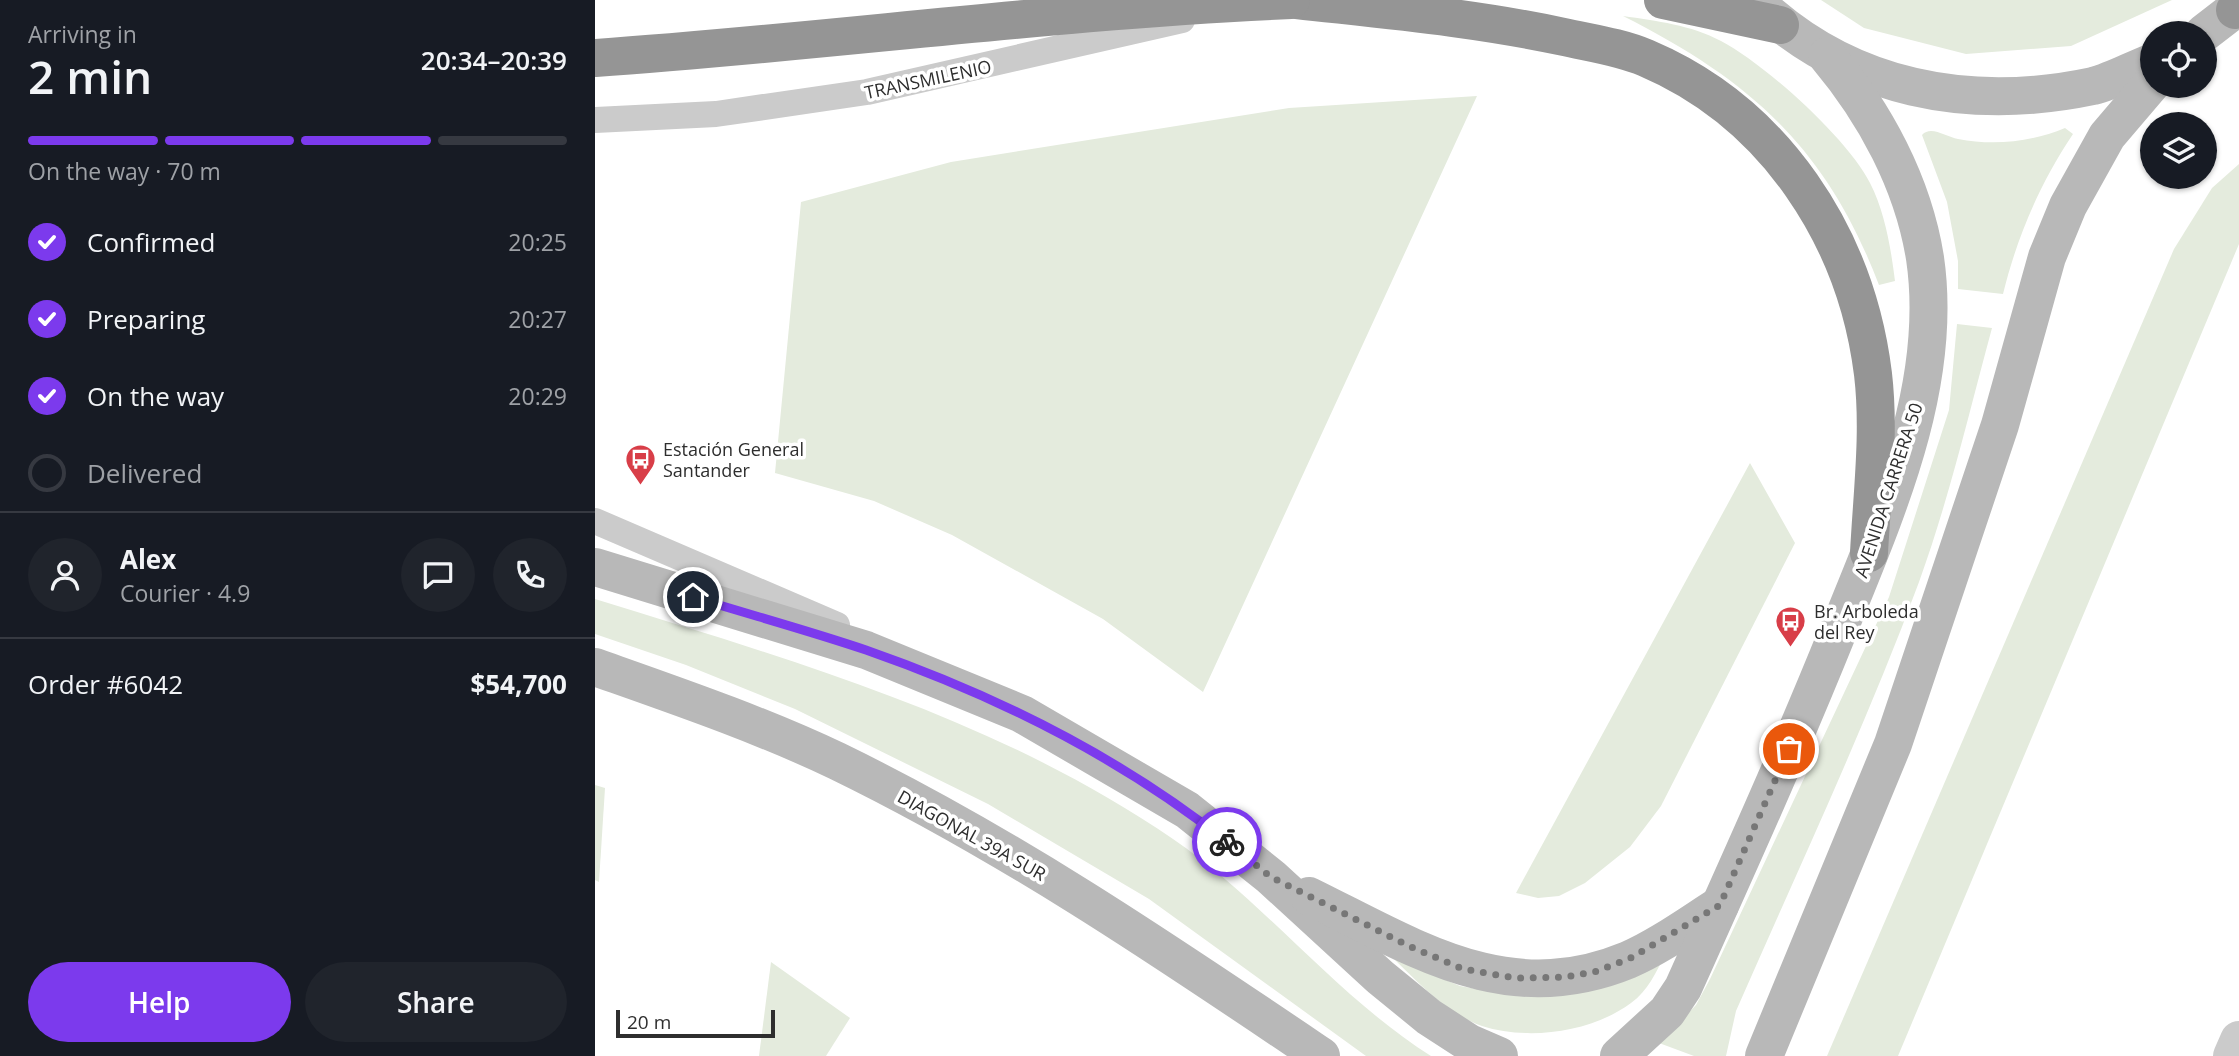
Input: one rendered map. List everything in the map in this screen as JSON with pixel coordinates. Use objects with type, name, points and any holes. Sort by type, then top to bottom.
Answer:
[{"type":"highway","points":[[1297,0],[1462,19],[1601,45],[1646,58],[1695,84],[1754,128],[1802,182],[1828,225],[1859,305],[1873,374],[1875,440],[1869,553]]},
{"type":"highway","points":[[1663,0],[1767,13]]},
{"type":"highway","points":[[595,58],[750,47],[1084,12],[1273,1]]},
{"type":"main road","points":[[2217,23],[2238,8]]},
{"type":"main road","points":[[1767,13],[1827,56],[1913,89],[2004,99],[2095,85],[2140,67]]},
{"type":"main road","name":"AVENIDA CARRERA 50","points":[[1619,1056],[1667,1012],[1683,988],[1720,905],[1799,727],[1869,553],[1905,450],[1923,373],[1927,297],[1925,259],[1909,195],[1870,112],[1827,56]]},
{"type":"main road","points":[[1764,1056],[1907,706],[2000,425],[2047,257],[2068,206],[2107,136],[2140,97]]},
{"type":"main road","points":[[595,567],[866,650],[1022,713],[1187,810],[1271,877],[1380,977],[1429,1017],[1469,1043],[1499,1056]]},
{"type":"main road","name":"DIAGONAL 39A SUR","points":[[595,667],[718,710],[837,761],[981,837],[1108,913],[1321,1056]]},
{"type":"main road","points":[[1271,877],[1419,951],[1463,969],[1515,978],[1565,977],[1594,972],[1656,945],[1720,905]]},
{"type":"street","points":[[2232,1056],[2239,1040]]},
{"type":"lane","name":"TRANSMILENIO","points":[[595,120],[716,114],[867,92],[1273,1]]},
{"type":"lane","points":[[595,521],[887,647],[1022,713]]},
{"type":"shaded area","points":[[1821,0],[2172,0],[2071,46],[1966,54],[1864,28]]},
{"type":"shaded area","points":[[1623,16],[1686,27],[1721,41],[1760,67],[1804,104],[1844,145],[1870,183],[1883,218],[1895,281],[1879,285],[1858,237],[1835,195],[1809,157],[1780,124],[1710,66]]},
{"type":"shaded area","points":[[1477,96],[1203,692],[1103,619],[952,535],[874,501],[775,473],[801,202],[951,162],[1289,108]]},
{"type":"shaded area","points":[[2065,128],[2073,134],[2031,211],[2003,294],[1958,289],[1958,261],[1947,202],[1922,135],[1934,131],[1958,139],[1999,142],[2026,139]]},
{"type":"shaded area","points":[[2239,164],[2239,244],[1898,1056],[1827,1056],[2174,249],[2211,189],[2217,189],[2217,184]]},
{"type":"shaded area","points":[[1957,324],[1992,328],[1940,519],[1919,582],[1876,691],[1736,1011],[1726,1056],[1694,1056],[1659,1043],[1696,1005],[1710,979],[1889,597],[1949,410]]},
{"type":"shaded area","points":[[1750,463],[1795,543],[1661,806],[1630,847],[1585,883],[1559,896],[1538,898],[1516,893]]},
{"type":"shaded area","points":[[595,599],[745,646],[893,697],[1037,760],[1106,797],[1207,864],[1364,1006],[1431,1056],[1366,1056],[1149,899],[988,804],[795,709],[686,665],[595,634]]},
{"type":"shaded area","points":[[595,785],[605,788],[599,882],[595,880]]},
{"type":"shaded area","points":[[1665,955],[1642,993],[1615,1013],[1579,1027],[1540,1033],[1500,1031],[1469,1021],[1434,997],[1393,958],[1460,986],[1499,993]]},
{"type":"shaded area","points":[[771,962],[850,1018],[826,1056],[759,1056]]},
{"type":"way so far","points":[[1227,842],[1271,877],[1409,946],[1463,969],[1515,978],[1565,977],[1594,972],[1629,959],[1720,905],[1789,749]]},
{"type":"place","name":"Estación General Santander","points":[[640,486]]},
{"type":"place","name":"Br. Arboleda del Rey","points":[[1791,648]]},
{"type":"route","points":[[693,597],[866,650],[1022,713],[1115,765],[1187,810],[1227,842]]}]
